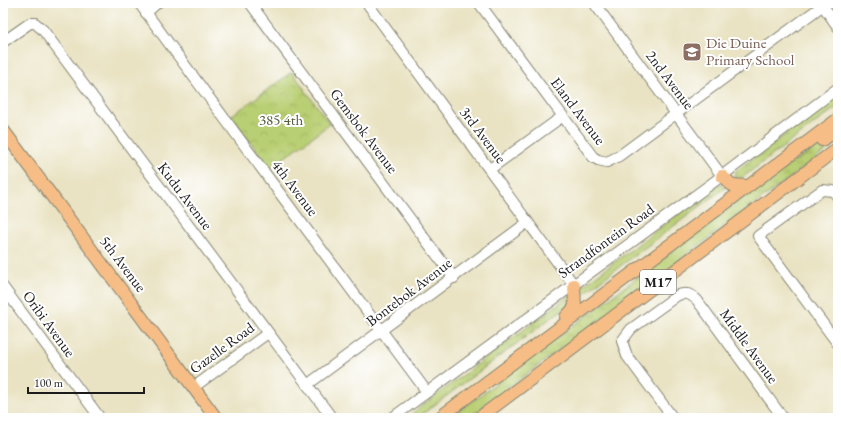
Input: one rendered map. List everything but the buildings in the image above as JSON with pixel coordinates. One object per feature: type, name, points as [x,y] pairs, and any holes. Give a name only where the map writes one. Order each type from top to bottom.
[{"type":"main road","name":"M17","points":[[439,418],[838,119]]},
{"type":"main road","name":"5th Avenue","points":[[3,130],[216,418]]},
{"type":"main road","points":[[760,178],[838,130]]},
{"type":"main road","name":"M17","points":[[479,418],[838,148]]},
{"type":"main road","points":[[722,176],[732,186],[748,186]]},
{"type":"main road","points":[[556,330],[575,307],[574,285]]},
{"type":"street","name":"4th Avenue","points":[[139,3],[427,392]]},
{"type":"street","points":[[146,13],[157,3]]},
{"type":"street","name":"Gemsbok Avenue","points":[[250,3],[454,278]]},
{"type":"street","name":"3rd Avenue","points":[[367,3],[574,285]]},
{"type":"street","name":"Eland Avenue","points":[[480,3],[593,157],[598,160],[607,162],[676,114]]},
{"type":"street","name":"2nd Avenue","points":[[594,3],[722,176]]},
{"type":"street","points":[[676,114],[823,4],[838,27]]},
{"type":"street","name":"Kudu Avenue","points":[[3,42],[30,23],[35,24],[43,30],[332,418]]},
{"type":"street","name":"Strandfontein Road","points":[[392,418],[722,176],[838,88]]},
{"type":"street","points":[[490,169],[563,116]]},
{"type":"street","points":[[838,197],[829,190],[822,190],[758,236],[838,344]]},
{"type":"street","name":"Bontebok Avenue","points":[[307,385],[528,222]]},
{"type":"street","name":"Oribi Avenue","points":[[3,287],[100,418]]},
{"type":"street","name":"Middle Avenue","points":[[673,418],[627,356],[622,341],[631,329],[672,299],[684,293],[688,293],[697,300],[783,418]]},
{"type":"street","name":"Gazelle Road","points":[[194,387],[268,333]]},
{"type":"green space","name":"385 4th","points":[[292,72],[330,124],[270,168],[231,116]]},
{"type":"green space","points":[[838,95],[838,106],[743,177],[738,180],[733,178],[736,171]]},
{"type":"green space","points":[[838,134],[838,142],[468,418],[450,418],[775,174]]},
{"type":"green space","points":[[719,184],[726,187],[417,418],[406,418]]},
{"type":"place","name":"Die Duine Primary School","points":[[692,52]]}]
